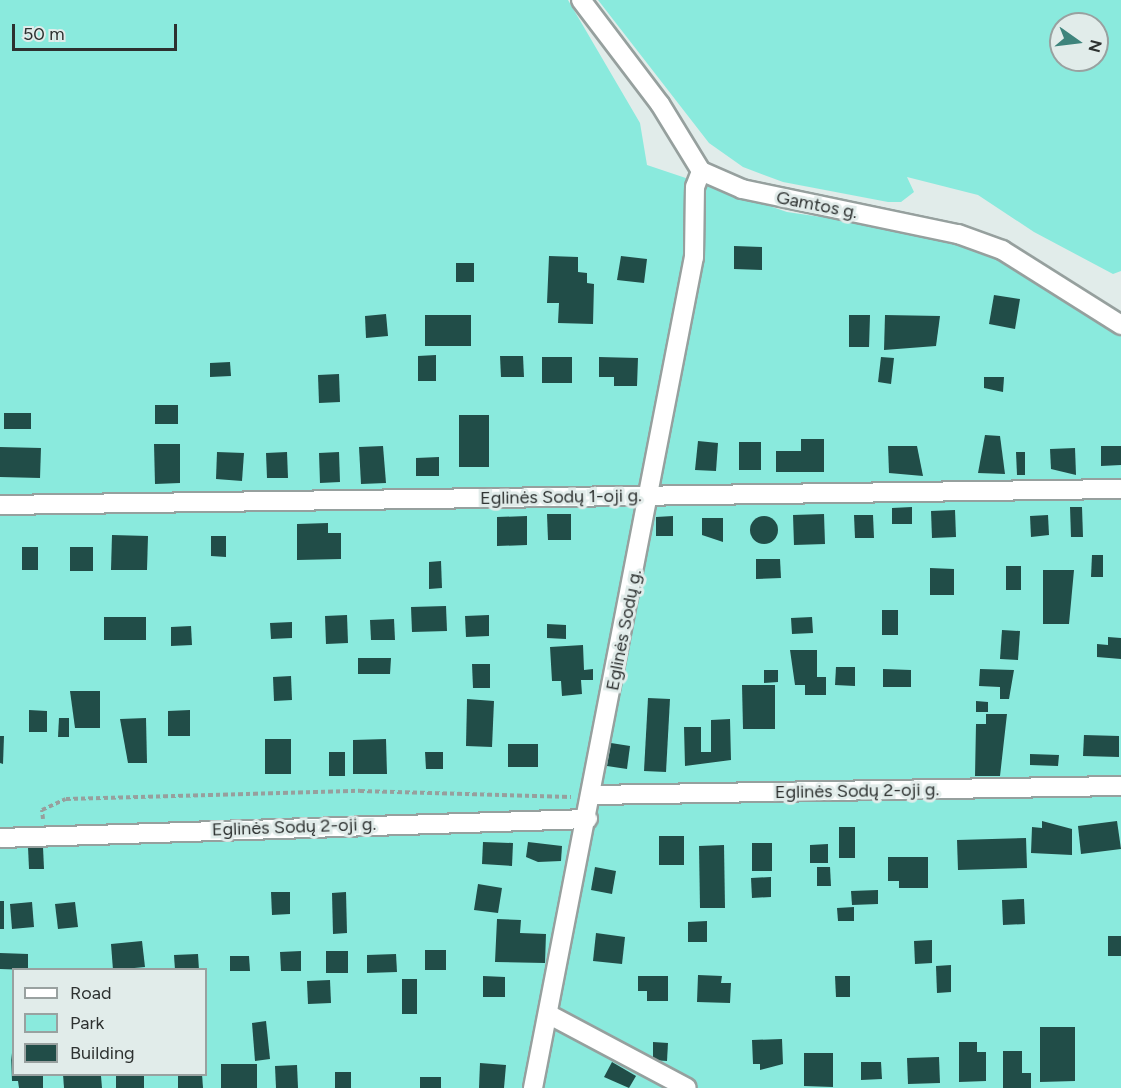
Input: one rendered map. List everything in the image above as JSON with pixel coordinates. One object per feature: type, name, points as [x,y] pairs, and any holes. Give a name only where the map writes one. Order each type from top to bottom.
[{"type":"street","points":[[581,0],[660,104],[700,171]]},
{"type":"street","name":"Gamtos g.","points":[[700,171],[762,194],[958,234],[1002,250],[1121,325]]},
{"type":"street","name":"Eglinės Sodų g.","points":[[533,1088],[593,795],[694,257],[695,186],[700,171]]},
{"type":"street","name":"Eglinės Sodų 1-oji g.","points":[[0,505],[1121,489]]},
{"type":"street","name":"Eglinės Sodų 2-oji g.","points":[[593,795],[1121,786]]},
{"type":"street","name":"Eglinės Sodų 2-oji g.","points":[[0,838],[588,819]]},
{"type":"street","points":[[548,1014],[687,1088]]},
{"type":"path","points":[[42,810],[66,800],[245,792],[593,795]]},
{"type":"green space","points":[[0,0],[568,0],[640,123],[647,165],[787,212],[938,234],[989,252],[1121,334],[1121,1088],[0,1088]]},
{"type":"green space","points":[[598,0],[1121,0],[1121,271],[1113,274],[1034,232],[978,195],[907,177],[914,192],[901,202],[888,202],[783,182],[743,167],[709,143]]},
{"type":"building","points":[[734,246],[762,247],[762,270],[734,269]]},
{"type":"building","points":[[549,256],[578,257],[578,272],[587,273],[587,283],[594,284],[593,324],[558,323],[559,303],[547,303]]},
{"type":"building","points":[[621,256],[647,259],[644,283],[617,280]]},
{"type":"building","points":[[456,263],[474,263],[474,282],[456,282]]},
{"type":"building","points":[[994,295],[1020,299],[1015,329],[989,324]]},
{"type":"building","points":[[386,314],[388,336],[366,338],[365,316]]},
{"type":"building","points":[[425,315],[471,315],[471,346],[425,346]]},
{"type":"building","points":[[849,315],[870,315],[869,347],[849,347]]},
{"type":"building","points":[[885,315],[940,316],[936,346],[884,350]]},
{"type":"building","points":[[436,355],[436,381],[418,381],[418,356]]},
{"type":"building","points":[[500,356],[523,356],[524,377],[501,377]]},
{"type":"building","points":[[542,357],[572,357],[572,383],[542,383]]},
{"type":"building","points":[[599,357],[638,358],[637,386],[614,386],[614,377],[599,377]]},
{"type":"building","points":[[881,357],[894,358],[891,384],[878,382]]},
{"type":"building","points":[[230,362],[231,376],[210,377],[210,363]]},
{"type":"building","points":[[339,374],[340,402],[319,403],[318,375]]},
{"type":"building","points":[[984,377],[1004,377],[1003,392],[984,388]]},
{"type":"building","points":[[155,405],[178,405],[178,424],[155,424]]},
{"type":"building","points":[[4,413],[31,413],[31,429],[4,429]]},
{"type":"building","points":[[459,415],[489,415],[489,467],[459,467]]},
{"type":"building","points":[[985,435],[1000,436],[1005,474],[978,473]]},
{"type":"building","points":[[801,439],[824,439],[824,472],[776,472],[776,451],[801,451]]},
{"type":"building","points":[[698,441],[718,443],[716,471],[695,470]]},
{"type":"building","points":[[739,442],[761,442],[761,470],[739,470]]},
{"type":"building","points":[[154,444],[180,444],[180,483],[155,484]]},
{"type":"building","points":[[383,446],[386,483],[361,484],[359,447]]},
{"type":"building","points":[[888,446],[917,446],[923,476],[889,473]]},
{"type":"building","points":[[1101,446],[1121,446],[1121,465],[1101,466]]},
{"type":"building","points":[[0,447],[41,448],[40,478],[0,477]]},
{"type":"building","points":[[1075,448],[1076,475],[1051,469],[1050,449]]},
{"type":"building","points":[[217,452],[244,453],[242,481],[216,479]]},
{"type":"building","points":[[287,452],[288,478],[267,478],[266,453]]},
{"type":"building","points":[[339,452],[340,482],[320,483],[319,453]]},
{"type":"building","points":[[1016,452],[1025,452],[1025,475],[1017,475]]},
{"type":"building","points":[[439,457],[439,476],[416,476],[416,458]]},
{"type":"building","points":[[912,507],[912,524],[892,524],[892,508]]},
{"type":"building","points":[[1070,507],[1082,507],[1083,537],[1071,537]]},
{"type":"building","points":[[955,510],[956,537],[932,538],[931,511]]},
{"type":"building","points":[[547,514],[571,514],[571,540],[548,540]]},
{"type":"building","points":[[824,514],[825,544],[794,545],[793,515]]},
{"type":"building","points":[[854,515],[873,515],[874,538],[855,538]]},
{"type":"building","points":[[1048,515],[1049,535],[1031,537],[1030,516]]},
{"type":"building","points":[[527,516],[527,545],[497,546],[497,517]]},
{"type":"building","points":[[673,516],[673,536],[656,536],[656,517]]},
{"type":"building","points":[[764,516],[774,520],[778,530],[774,540],[764,544],[754,540],[750,530],[754,520]]},
{"type":"building","points":[[702,518],[723,518],[723,542],[702,535]]},
{"type":"building","points":[[328,523],[328,533],[341,533],[341,559],[297,560],[297,524]]},
{"type":"building","points":[[112,535],[148,536],[147,570],[111,570]]},
{"type":"building","points":[[211,536],[226,536],[226,557],[211,556]]},
{"type":"building","points":[[22,547],[38,547],[38,570],[22,570]]},
{"type":"building","points":[[70,547],[93,547],[93,571],[70,571]]},
{"type":"building","points":[[1092,555],[1103,555],[1103,577],[1091,577]]},
{"type":"building","points":[[756,559],[780,559],[781,578],[756,579]]},
{"type":"building","points":[[441,561],[442,588],[429,589],[429,562]]},
{"type":"building","points":[[1006,566],[1021,566],[1021,590],[1006,590]]},
{"type":"building","points":[[930,568],[954,569],[954,595],[930,595]]},
{"type":"building","points":[[1043,570],[1074,570],[1069,624],[1043,624]]},
{"type":"building","points":[[446,606],[447,631],[412,632],[411,607]]},
{"type":"building","points":[[882,610],[898,610],[898,635],[882,635]]},
{"type":"building","points":[[347,615],[348,643],[326,644],[325,616]]},
{"type":"building","points":[[489,615],[489,636],[466,637],[465,616]]},
{"type":"building","points":[[104,617],[146,617],[146,640],[104,640]]},
{"type":"building","points":[[812,617],[813,633],[792,634],[791,618]]},
{"type":"building","points":[[394,619],[395,640],[371,640],[370,620]]},
{"type":"building","points":[[292,622],[292,638],[271,639],[270,623]]},
{"type":"building","points":[[547,624],[566,625],[566,639],[547,638]]},
{"type":"building","points":[[191,626],[192,645],[171,646],[171,627]]},
{"type":"building","points":[[1002,630],[1020,631],[1018,660],[1000,659]]},
{"type":"building","points":[[1108,637],[1121,638],[1121,659],[1097,657],[1097,644],[1108,645]]},
{"type":"building","points":[[583,645],[584,670],[593,669],[593,680],[581,680],[582,694],[562,696],[561,681],[552,681],[550,647]]},
{"type":"building","points":[[790,650],[817,650],[817,677],[826,677],[826,695],[805,695],[805,685],[795,685]]},
{"type":"building","points":[[358,658],[391,658],[390,674],[358,674]]},
{"type":"building","points":[[472,664],[490,664],[490,688],[473,688]]},
{"type":"building","points":[[836,667],[855,667],[855,686],[835,685]]},
{"type":"building","points":[[883,669],[911,670],[911,687],[883,687]]},
{"type":"building","points":[[980,669],[1014,670],[1009,699],[1000,699],[1000,687],[979,686]]},
{"type":"building","points":[[764,670],[778,670],[778,682],[764,683]]},
{"type":"building","points":[[291,676],[292,700],[274,701],[273,677]]},
{"type":"building","points":[[742,685],[775,685],[775,729],[743,729]]},
{"type":"building","points":[[70,691],[100,691],[100,728],[75,728]]},
{"type":"building","points":[[648,698],[670,699],[666,772],[644,771]]},
{"type":"building","points":[[467,699],[494,701],[492,747],[466,746]]},
{"type":"building","points":[[976,701],[988,702],[988,712],[976,712]]},
{"type":"building","points":[[29,710],[47,711],[47,732],[29,732]]},
{"type":"building","points":[[190,710],[190,736],[168,736],[168,711]]},
{"type":"building","points":[[986,714],[1007,714],[1000,776],[975,776],[976,724],[986,724]]},
{"type":"building","points":[[59,718],[69,718],[69,737],[58,737]]},
{"type":"building","points":[[146,718],[147,763],[128,763],[120,719]]},
{"type":"building","points":[[730,719],[731,760],[685,766],[684,727],[701,727],[701,752],[711,752],[711,720]]},
{"type":"building","points":[[1084,735],[1119,736],[1119,757],[1083,756]]},
{"type":"building","points":[[0,736],[4,736],[3,764],[0,763]]},
{"type":"building","points":[[265,739],[291,739],[291,774],[265,774]]},
{"type":"building","points":[[386,739],[387,774],[353,774],[353,740]]},
{"type":"building","points":[[611,743],[630,746],[627,769],[607,766]]},
{"type":"building","points":[[508,744],[538,744],[538,767],[508,767]]},
{"type":"building","points":[[329,752],[345,752],[345,776],[329,776]]},
{"type":"building","points":[[425,752],[443,752],[443,769],[426,769]]},
{"type":"building","points":[[1030,754],[1059,755],[1058,766],[1030,765]]},
{"type":"building","points":[[1042,821],[1072,829],[1072,855],[1031,853],[1032,827],[1042,828]]},
{"type":"building","points":[[1117,821],[1121,849],[1081,854],[1078,826]]},
{"type":"building","points":[[839,827],[855,827],[855,858],[839,858]]},
{"type":"building","points":[[659,836],[684,836],[684,865],[659,865]]},
{"type":"building","points":[[1026,838],[1027,868],[958,870],[957,840]]},
{"type":"building","points":[[483,842],[513,843],[512,866],[482,864]]},
{"type":"building","points":[[528,842],[562,846],[561,861],[538,862],[526,857]]},
{"type":"building","points":[[752,843],[772,843],[772,871],[752,871]]},
{"type":"building","points":[[828,844],[828,863],[810,863],[810,845]]},
{"type":"building","points":[[724,845],[725,908],[700,908],[699,846]]},
{"type":"building","points":[[28,847],[43,847],[44,869],[29,869]]},
{"type":"building","points":[[888,857],[928,857],[928,888],[899,888],[899,881],[888,881]]},
{"type":"building","points":[[595,867],[616,871],[612,894],[591,890]]},
{"type":"building","points":[[817,867],[830,867],[831,886],[817,886]]},
{"type":"building","points":[[771,877],[771,897],[752,898],[751,878]]},
{"type":"building","points":[[478,884],[502,888],[498,913],[474,910]]},
{"type":"building","points":[[878,890],[878,904],[852,905],[851,891]]},
{"type":"building","points":[[271,892],[290,892],[290,914],[272,915]]},
{"type":"building","points":[[346,892],[347,933],[333,934],[332,893]]},
{"type":"building","points":[[1024,899],[1025,924],[1003,925],[1002,900]]},
{"type":"building","points":[[0,901],[4,901],[4,929],[0,929]]},
{"type":"building","points":[[32,902],[34,927],[12,929],[10,904]]},
{"type":"building","points":[[75,902],[78,927],[58,929],[55,904]]},
{"type":"building","points":[[854,907],[854,921],[838,921],[837,908]]},
{"type":"building","points":[[497,919],[521,920],[520,933],[546,934],[545,963],[495,962]]},
{"type":"building","points":[[707,921],[707,942],[688,942],[688,922]]},
{"type":"building","points":[[596,933],[625,937],[622,964],[593,961]]},
{"type":"building","points":[[1108,936],[1121,936],[1121,956],[1108,956]]},
{"type":"building","points":[[932,940],[932,963],[915,964],[914,941]]},
{"type":"building","points":[[142,941],[145,967],[113,968],[111,944]]},
{"type":"building","points":[[425,950],[446,950],[446,970],[425,970]]},
{"type":"building","points":[[301,951],[301,971],[281,971],[280,952]]},
{"type":"building","points":[[326,951],[348,951],[348,973],[326,973]]},
{"type":"building","points":[[0,953],[28,954],[28,968],[0,969]]},
{"type":"building","points":[[198,954],[199,968],[175,968],[174,955]]},
{"type":"building","points":[[396,954],[397,972],[367,973],[367,955]]},
{"type":"building","points":[[230,956],[249,956],[250,971],[230,971]]},
{"type":"building","points":[[951,965],[951,992],[937,993],[936,966]]},
{"type":"building","points":[[698,975],[722,976],[721,983],[731,983],[730,1003],[697,1002]]},
{"type":"building","points":[[483,976],[505,977],[505,997],[483,997]]},
{"type":"building","points":[[638,976],[668,976],[668,1001],[647,1001],[647,991],[638,991]]},
{"type":"building","points":[[835,976],[850,976],[850,997],[836,997]]},
{"type":"building","points":[[402,979],[417,979],[417,1014],[402,1014]]},
{"type":"building","points":[[330,980],[331,1003],[308,1004],[307,981]]},
{"type":"building","points":[[266,1021],[270,1059],[255,1061],[252,1023]]},
{"type":"building","points":[[1040,1027],[1075,1027],[1075,1081],[1040,1082]]},
{"type":"building","points":[[782,1039],[783,1064],[760,1070],[760,1064],[753,1064],[752,1040]]},
{"type":"building","points":[[653,1042],[668,1043],[667,1061],[653,1060]]},
{"type":"building","points":[[959,1042],[977,1042],[977,1052],[986,1052],[986,1081],[959,1082]]},
{"type":"building","points":[[1003,1051],[1022,1051],[1022,1073],[1031,1073],[1031,1088],[1003,1088]]},
{"type":"building","points":[[11,1053],[12,1076],[43,1076],[43,1088],[19,1088],[18,1081],[12,1081]]},
{"type":"building","points":[[804,1053],[833,1053],[833,1087],[804,1086]]},
{"type":"building","points":[[939,1057],[940,1083],[908,1084],[907,1058]]},
{"type":"building","points":[[612,1062],[636,1076],[629,1088],[604,1077]]},
{"type":"building","points":[[861,1062],[881,1062],[882,1079],[861,1080]]},
{"type":"building","points":[[480,1063],[506,1065],[504,1088],[479,1088]]},
{"type":"building","points":[[221,1064],[257,1064],[257,1088],[221,1088]]},
{"type":"building","points":[[297,1065],[298,1088],[276,1088],[275,1066]]},
{"type":"building","points":[[335,1072],[351,1072],[351,1088],[335,1088]]},
{"type":"building","points":[[63,1076],[101,1076],[102,1088],[64,1088]]},
{"type":"building","points":[[116,1076],[144,1076],[144,1088],[116,1088]]},
{"type":"building","points":[[178,1076],[202,1076],[203,1088],[178,1088]]},
{"type":"building","points":[[420,1077],[441,1077],[441,1088],[420,1088]]}]
